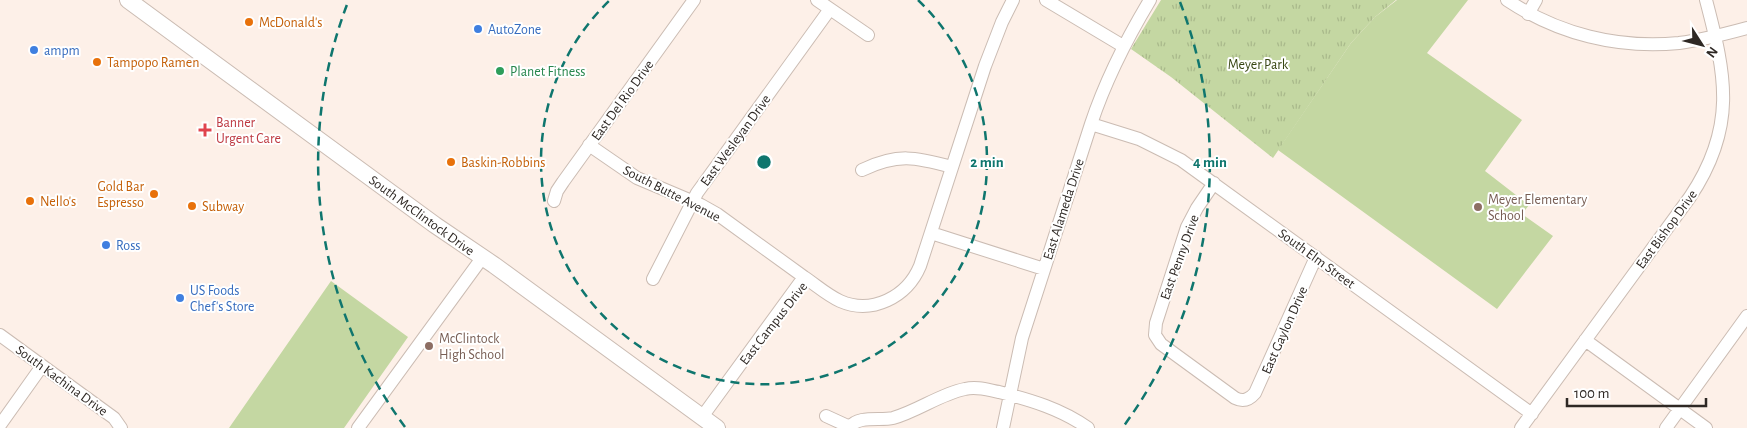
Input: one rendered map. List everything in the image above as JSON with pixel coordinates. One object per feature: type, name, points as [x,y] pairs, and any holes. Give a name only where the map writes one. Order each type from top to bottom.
[{"type":"main road","name":"South McClintock Drive","points":[[128,0],[428,220],[718,428]]},
{"type":"street","name":"East Del Rio Drive","points":[[554,201],[560,186],[694,0]]},
{"type":"street","points":[[817,0],[868,35]]},
{"type":"street","name":"East Campus Drive","points":[[702,417],[804,277],[832,297],[848,304],[867,306],[886,301],[901,292],[912,281],[920,266],[990,52],[1013,0]]},
{"type":"street","points":[[1046,0],[1123,46]]},
{"type":"street","name":"East Alameda Drive","points":[[1003,428],[1022,338],[1100,96],[1123,46],[1150,0]]},
{"type":"street","points":[[1528,14],[1536,0]]},
{"type":"street","name":"East Bishop Drive","points":[[1521,428],[1694,190],[1713,156],[1721,128],[1724,101],[1722,69],[1716,36],[1706,0]]},
{"type":"street","points":[[1512,1],[1528,14],[1550,25],[1580,35],[1626,43],[1673,43],[1716,36],[1747,28]]},
{"type":"street","name":"East Wesleyan Drive","points":[[653,279],[692,201],[830,9]]},
{"type":"street","name":"South Elm Street","points":[[1091,124],[1139,139],[1181,160],[1532,414]]},
{"type":"street","name":"South Butte Avenue","points":[[589,145],[637,178],[692,201],[717,214],[804,277]]},
{"type":"street","points":[[862,170],[886,160],[906,158],[926,159],[952,167]]},
{"type":"street","name":"East Penny Drive","points":[[1214,183],[1191,217],[1183,237],[1156,323],[1155,335],[1161,344],[1234,398],[1243,401],[1248,400]]},
{"type":"street","points":[[931,233],[1044,269]]},
{"type":"street","name":"East Gaylon Drive","points":[[1248,400],[1257,389],[1316,257]]},
{"type":"street","points":[[358,428],[482,258]]},
{"type":"street","points":[[1666,428],[1747,316]]},
{"type":"street","name":"South Kachina Drive","points":[[0,335],[114,418],[121,428]]},
{"type":"street","points":[[1585,340],[1706,428]]},
{"type":"street","points":[[0,425],[42,366]]},
{"type":"street","points":[[826,416],[850,428],[852,424],[859,421],[886,419],[902,415],[963,389],[978,388],[1052,407],[1088,428]]},
{"type":"street","points":[[892,428],[902,415]]},
{"type":"green space","name":"Meyer Park","points":[[1161,0],[1396,0],[1375,17],[1351,43],[1273,158],[1171,77],[1131,49]]},
{"type":"green space","points":[[1397,0],[1468,0],[1427,53],[1522,120],[1485,171],[1529,205],[1522,214],[1553,236],[1497,309],[1278,150],[1351,43],[1375,17]]},
{"type":"green space","points":[[331,281],[408,337],[344,428],[229,428]]},
{"type":"place","name":"McDonald's","points":[[249,22]]},
{"type":"place","name":"AutoZone","points":[[478,29]]},
{"type":"place","name":"ampm","points":[[34,50]]},
{"type":"place","name":"Tampopo Ramen","points":[[97,62]]},
{"type":"place","name":"Planet Fitness","points":[[500,71]]},
{"type":"place","name":"Banner Urgent Care","points":[[205,130]]},
{"type":"place","name":"Baskin-Robbins","points":[[451,162]]},
{"type":"place","name":"Gold Bar Espresso","points":[[154,194]]},
{"type":"place","name":"Nello's","points":[[30,201]]},
{"type":"place","name":"Subway","points":[[192,206]]},
{"type":"place","name":"Meyer Elementary School","points":[[1478,207]]},
{"type":"place","name":"Ross","points":[[106,245]]},
{"type":"place","name":"US Foods Chef's Store","points":[[180,298]]},
{"type":"place","name":"McClintock High School","points":[[429,346]]}]
